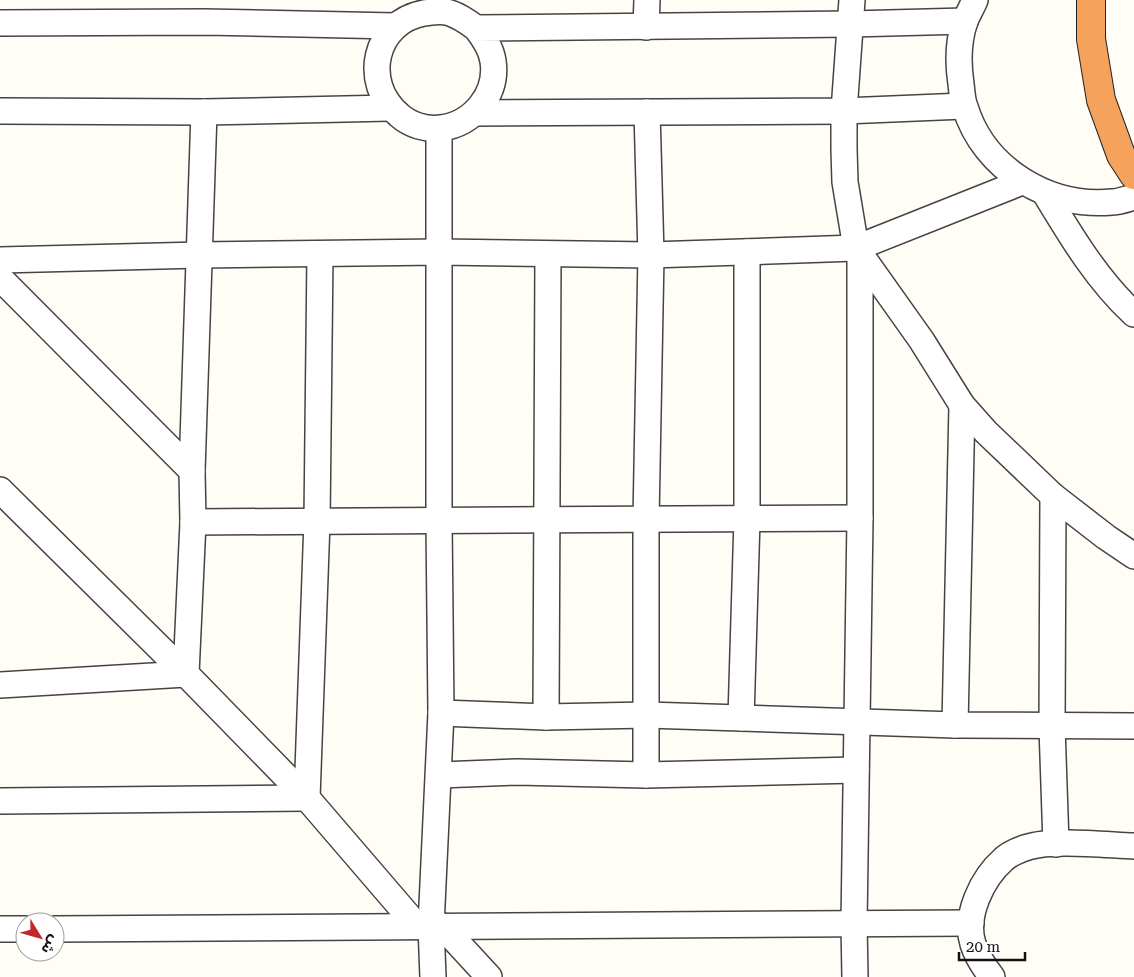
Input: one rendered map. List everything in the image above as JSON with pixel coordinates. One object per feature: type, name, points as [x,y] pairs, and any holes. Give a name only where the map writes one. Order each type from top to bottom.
[{"type":"highway","points":[[1091,0],[1091,39],[1101,100],[1121,155],[1134,175]]},
{"type":"street","points":[[646,27],[647,0]]},
{"type":"street","points":[[852,0],[844,111],[845,182],[858,252],[860,518],[854,924],[856,977]]},
{"type":"street","points":[[435,6],[464,18],[476,28],[488,43],[493,61],[493,80],[487,98],[475,113],[464,121],[439,129],[421,127],[404,120],[390,108],[379,88],[376,66],[382,44],[396,26],[414,15],[435,6]]},
{"type":"street","points":[[0,23],[204,11],[396,26]]},
{"type":"street","points":[[476,28],[851,24],[970,11],[958,64],[964,106],[978,136],[997,161],[1022,182],[1045,193],[1078,202],[1113,202],[1134,197]]},
{"type":"street","points":[[475,113],[844,111],[964,106]]},
{"type":"street","points":[[0,110],[204,112],[390,108]]},
{"type":"street","points":[[186,674],[193,522],[192,471],[204,112]]},
{"type":"street","points":[[646,775],[646,520],[651,255],[647,112]]},
{"type":"street","points":[[434,977],[430,926],[440,775],[441,713],[439,129]]},
{"type":"street","points":[[0,260],[440,252],[651,255],[747,252],[858,252],[1022,182]]},
{"type":"street","points":[[1045,193],[1078,248],[1106,284],[1134,314]]},
{"type":"street","points":[[741,718],[747,519],[747,252]]},
{"type":"street","points":[[858,252],[922,341],[962,405],[986,432],[1053,496],[1134,556]]},
{"type":"street","points":[[307,798],[317,521],[320,254]]},
{"type":"street","points":[[546,717],[548,254]]},
{"type":"street","points":[[0,278],[192,471]]},
{"type":"street","points":[[955,725],[962,405]]},
{"type":"street","points":[[0,490],[186,674],[430,926],[489,977]]},
{"type":"street","points":[[1053,496],[1052,727],[1056,844]]},
{"type":"street","points":[[193,522],[860,518]]},
{"type":"street","points":[[1,684],[186,674]]},
{"type":"street","points":[[441,713],[546,717],[647,715],[1052,727],[1134,726]]},
{"type":"street","points":[[440,775],[517,772],[646,775],[856,770]]},
{"type":"street","points":[[0,801],[307,798]]},
{"type":"street","points":[[992,977],[982,963],[972,943],[971,923],[973,904],[984,884],[1004,858],[1028,847],[1056,844],[1134,846]]},
{"type":"street","points":[[65,928],[971,923]]},
{"type":"street","points":[[0,929],[15,929]]}]
